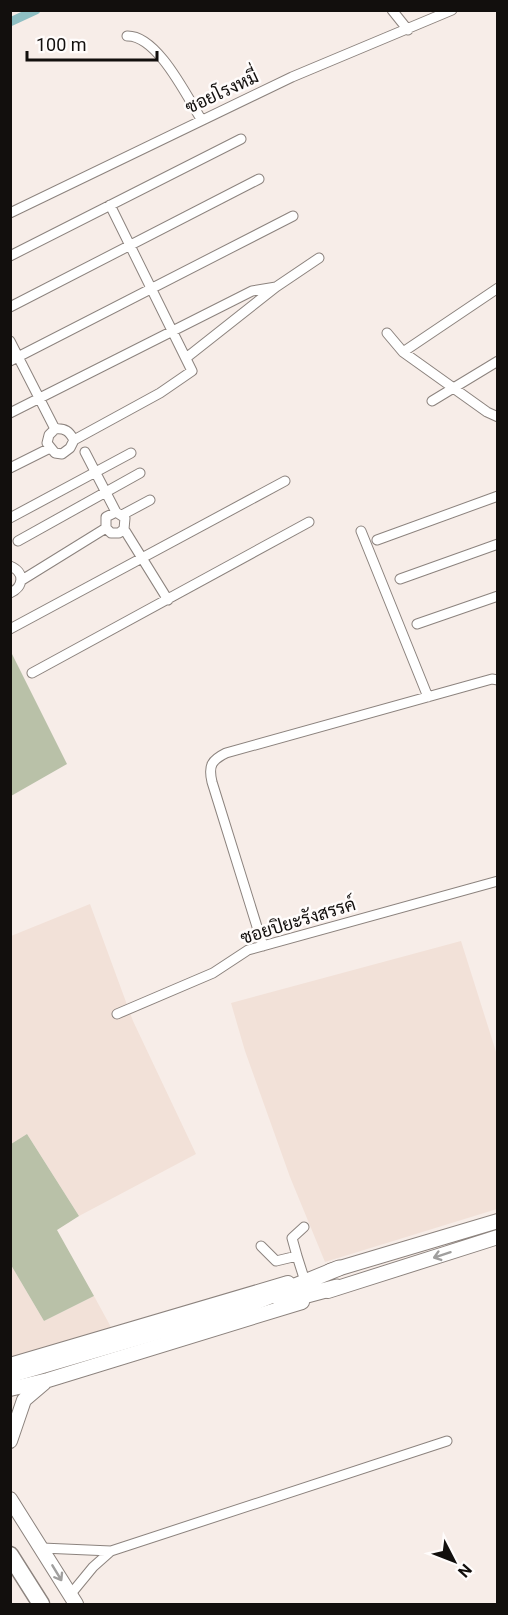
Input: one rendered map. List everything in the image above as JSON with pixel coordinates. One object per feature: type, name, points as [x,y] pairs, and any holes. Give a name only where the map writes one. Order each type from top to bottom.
[{"type":"highway","points":[[10,1555],[41,1605]]},
{"type":"main road","points":[[10,1365],[498,1221]]},
{"type":"main road","points":[[10,1375],[337,1287],[498,1238]]},
{"type":"main road","points":[[10,1381],[268,1298],[339,1268]]},
{"type":"main road","points":[[10,1389],[48,1380],[283,1310],[337,1287]]},
{"type":"main road","points":[[10,1441],[24,1400],[48,1380]]},
{"type":"main road","points":[[10,1488],[13,1503],[73,1600]]},
{"type":"street","points":[[392,10],[408,30]]},
{"type":"street","name":"ซอยโรงหมี่","points":[[10,213],[292,76],[452,10]]},
{"type":"street","points":[[127,36],[136,35],[146,40],[159,54],[201,119]]},
{"type":"street","points":[[10,256],[241,139]]},
{"type":"street","points":[[10,307],[259,179]]},
{"type":"street","points":[[55,429],[49,435],[47,443],[50,448],[62,454],[70,448],[74,440],[160,393],[192,371],[110,205]]},
{"type":"street","points":[[15,359],[293,216]]},
{"type":"street","points":[[186,358],[276,287],[320,258]]},
{"type":"street","points":[[10,413],[172,329],[252,291],[276,287]]},
{"type":"street","points":[[403,352],[498,288]]},
{"type":"street","points":[[387,333],[403,352],[492,416],[498,417]]},
{"type":"street","points":[[10,341],[15,359],[55,429]]},
{"type":"street","points":[[432,401],[498,361]]},
{"type":"street","points":[[55,429],[70,432],[74,440]]},
{"type":"street","points":[[10,468],[50,448]]},
{"type":"street","points":[[85,452],[105,492],[126,521],[124,529],[168,600]]},
{"type":"street","points":[[10,518],[131,453]]},
{"type":"street","points":[[18,541],[140,473]]},
{"type":"street","points":[[10,629],[143,560],[285,481]]},
{"type":"street","points":[[377,540],[498,496]]},
{"type":"street","points":[[106,528],[106,517],[119,514],[150,500]]},
{"type":"street","points":[[32,673],[309,522]]},
{"type":"street","points":[[106,528],[115,534],[124,529]]},
{"type":"street","points":[[22,580],[106,528]]},
{"type":"street","points":[[361,531],[428,697]]},
{"type":"street","points":[[400,579],[498,544]]},
{"type":"street","points":[[10,566],[19,571],[22,580],[19,589],[10,593]]},
{"type":"street","points":[[417,624],[498,596]]},
{"type":"street","points":[[263,946],[212,782],[211,764],[226,753],[492,679],[498,680]]},
{"type":"street","name":"ซอยปิยะรังสรรค์","points":[[117,1014],[213,973],[248,950],[498,881]]},
{"type":"street","points":[[303,1227],[292,1238],[304,1278]]},
{"type":"street","points":[[261,1246],[276,1261],[297,1256]]},
{"type":"street","points":[[42,1548],[111,1551],[447,1442]]},
{"type":"street","points":[[73,1600],[93,1567],[111,1551]]},
{"type":"shaded area","points":[[90,904],[133,1021],[196,1154],[79,1216],[27,1134],[11,1144],[11,936]]},
{"type":"shaded area","points":[[461,941],[497,1055],[497,1209],[325,1262],[290,1177],[245,1051],[231,1003]]},
{"type":"shaded area","points":[[11,1265],[44,1321],[94,1296],[112,1329],[11,1361]]},
{"type":"green space","points":[[11,652],[67,764],[10,796]]},
{"type":"green space","points":[[27,1134],[79,1216],[57,1230],[94,1296],[44,1321],[11,1265],[11,1144]]},
{"type":"waterway","points":[[10,22],[36,10]]}]
